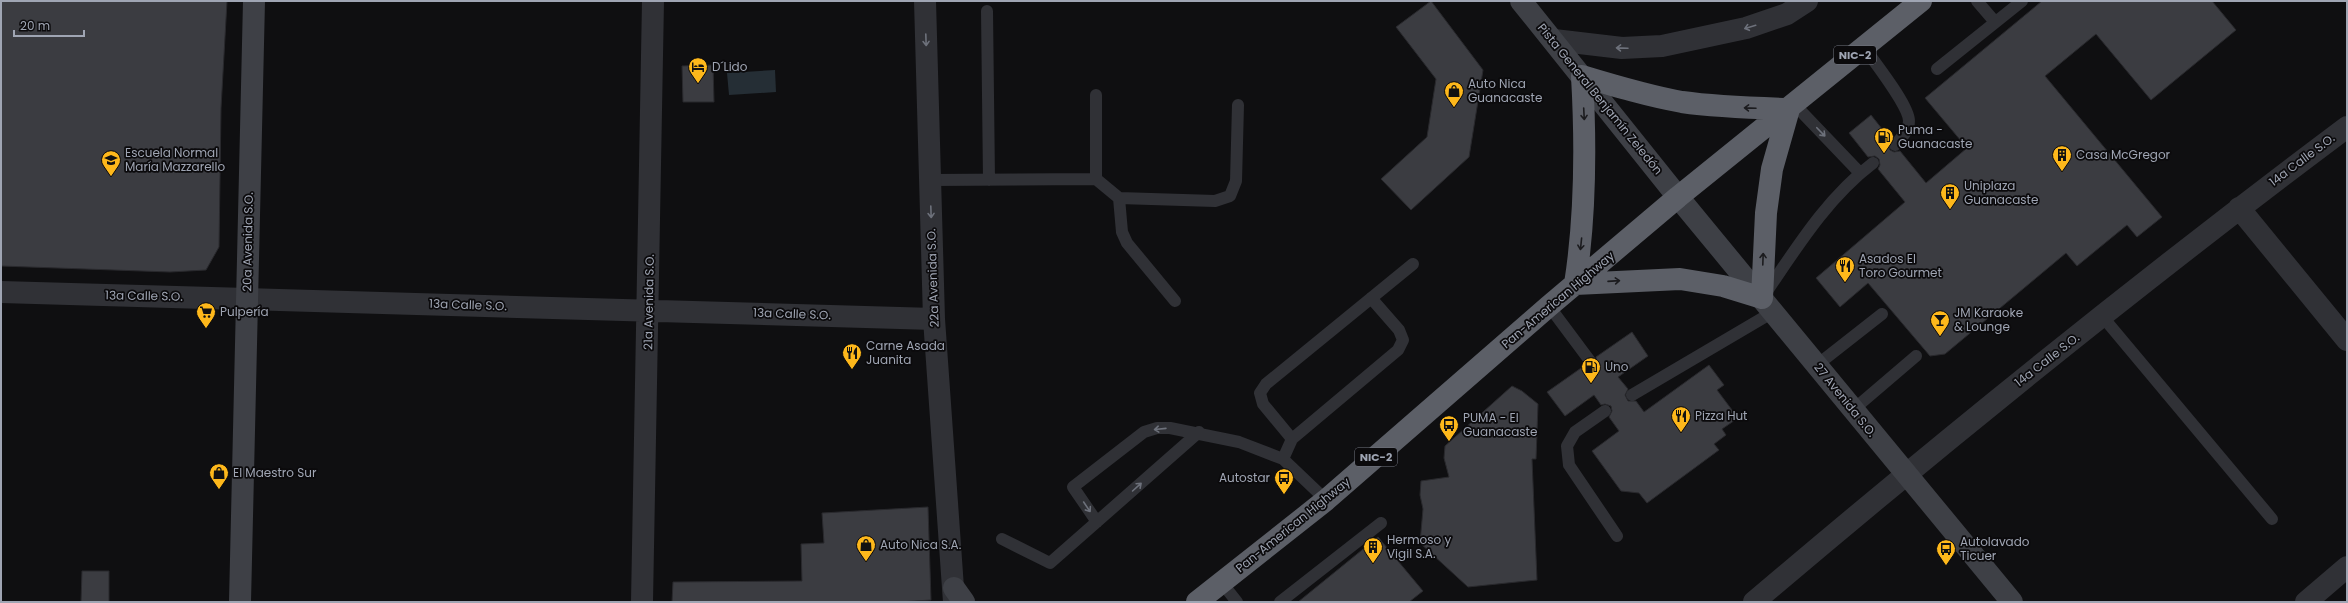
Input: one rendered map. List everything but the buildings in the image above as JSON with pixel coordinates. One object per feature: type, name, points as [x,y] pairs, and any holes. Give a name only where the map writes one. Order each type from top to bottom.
[{"type":"highway","name":"Pan-American Highway","points":[[1197,602],[1326,500],[1549,306],[1678,197],[1921,1]]},
{"type":"highway","points":[[1582,76],[1622,88],[1681,102],[1712,106],[1791,107],[1772,169],[1766,213],[1768,305],[1723,286],[1680,279],[1575,284],[1582,228],[1586,165],[1582,76]]},
{"type":"main road","name":"20a Avenida S.O.","points":[[240,602],[254,1]]},
{"type":"main road","name":"Pista General Benjamín Zeledón","points":[[1521,1],[1554,40],[1678,197]]},
{"type":"main road","name":"27 Avenida S.O.","points":[[1678,197],[2012,602]]},
{"type":"street","name":"21a Avenida S.O.","points":[[642,602],[649,310],[653,1]]},
{"type":"street","name":"22a Avenida S.O.","points":[[925,1],[934,319],[956,599]]},
{"type":"street","points":[[1554,40],[1622,48],[1662,46],[1746,28],[1787,14],[1807,1]]},
{"type":"street","name":"14a Calle S.O.","points":[[1754,602],[1905,473],[2239,208],[2347,127]]},
{"type":"street","points":[[2239,208],[2346,336]]},
{"type":"street","name":"13a Calle S.O.","points":[[1,292],[934,319]]},
{"type":"street","points":[[2306,602],[2347,567]]},
{"type":"lane","points":[[1977,1],[1995,22]]},
{"type":"lane","points":[[1937,69],[2022,1]]},
{"type":"lane","points":[[987,12],[989,180]]},
{"type":"lane","points":[[1864,47],[1906,109],[1909,122],[1905,133],[1895,144]]},
{"type":"lane","points":[[1096,95],[1096,179]]},
{"type":"lane","points":[[930,180],[1096,179],[1119,198],[1215,201],[1230,196],[1236,181],[1238,105]]},
{"type":"lane","points":[[1791,107],[1860,173]]},
{"type":"lane","points":[[1632,395],[1768,305],[1822,212],[1860,173],[1873,163]]},
{"type":"lane","points":[[1119,198],[1122,232],[1127,243],[1175,301]]},
{"type":"lane","points":[[1292,439],[1263,404],[1260,393],[1266,384],[1413,264]]},
{"type":"lane","points":[[1282,459],[1292,439],[1398,350],[1403,340],[1399,330],[1371,298]]},
{"type":"lane","points":[[1549,306],[1590,361]]},
{"type":"lane","points":[[1817,365],[1882,314]]},
{"type":"lane","points":[[2102,316],[2272,519]]},
{"type":"lane","points":[[1854,410],[1916,356]]},
{"type":"lane","points":[[1605,412],[1575,432],[1567,446],[1569,465],[1617,536]]},
{"type":"lane","points":[[1097,522],[1073,487],[1144,432],[1157,428],[1170,428],[1199,432],[1239,442],[1282,459],[1326,500]]},
{"type":"lane","points":[[1002,539],[1050,563],[1199,432]]},
{"type":"lane","points":[[1280,602],[1381,523]]},
{"type":"lane","points":[[1222,583],[1237,602]]},
{"type":"shaded area","points":[[775,70],[776,92],[729,95],[727,73]]},
{"type":"place","name":"D´Lido","points":[[698,84]]},
{"type":"place","name":"Auto Nica Guanacaste","points":[[1454,108]]},
{"type":"place","name":"Puma - Guanacaste","points":[[1884,154]]},
{"type":"place","name":"Casa McGregor","points":[[2062,172]]},
{"type":"place","name":"Escuela Normal María Mazzarello","points":[[111,177]]},
{"type":"place","name":"Uniplaza Guanacaste","points":[[1950,210]]},
{"type":"place","name":"Asados El Toro Gourmet","points":[[1845,283]]},
{"type":"place","name":"Pulpería","points":[[206,329]]},
{"type":"place","name":"JM Karaoke & Lounge","points":[[1940,337]]},
{"type":"place","name":"Carne Asada Juanita","points":[[852,370]]},
{"type":"place","name":"Uno","points":[[1591,384]]},
{"type":"place","name":"Pizza Hut","points":[[1681,433]]},
{"type":"place","name":"PUMA - El Guanacaste","points":[[1449,442]]},
{"type":"place","name":"El Maestro Sur","points":[[219,490]]},
{"type":"place","name":"Autostar","points":[[1284,495]]},
{"type":"place","name":"Auto Nica S.A.","points":[[866,562]]},
{"type":"place","name":"Hermoso y Vigil S.A.","points":[[1373,564]]},
{"type":"place","name":"Autolavado Ticuer","points":[[1946,566]]}]
